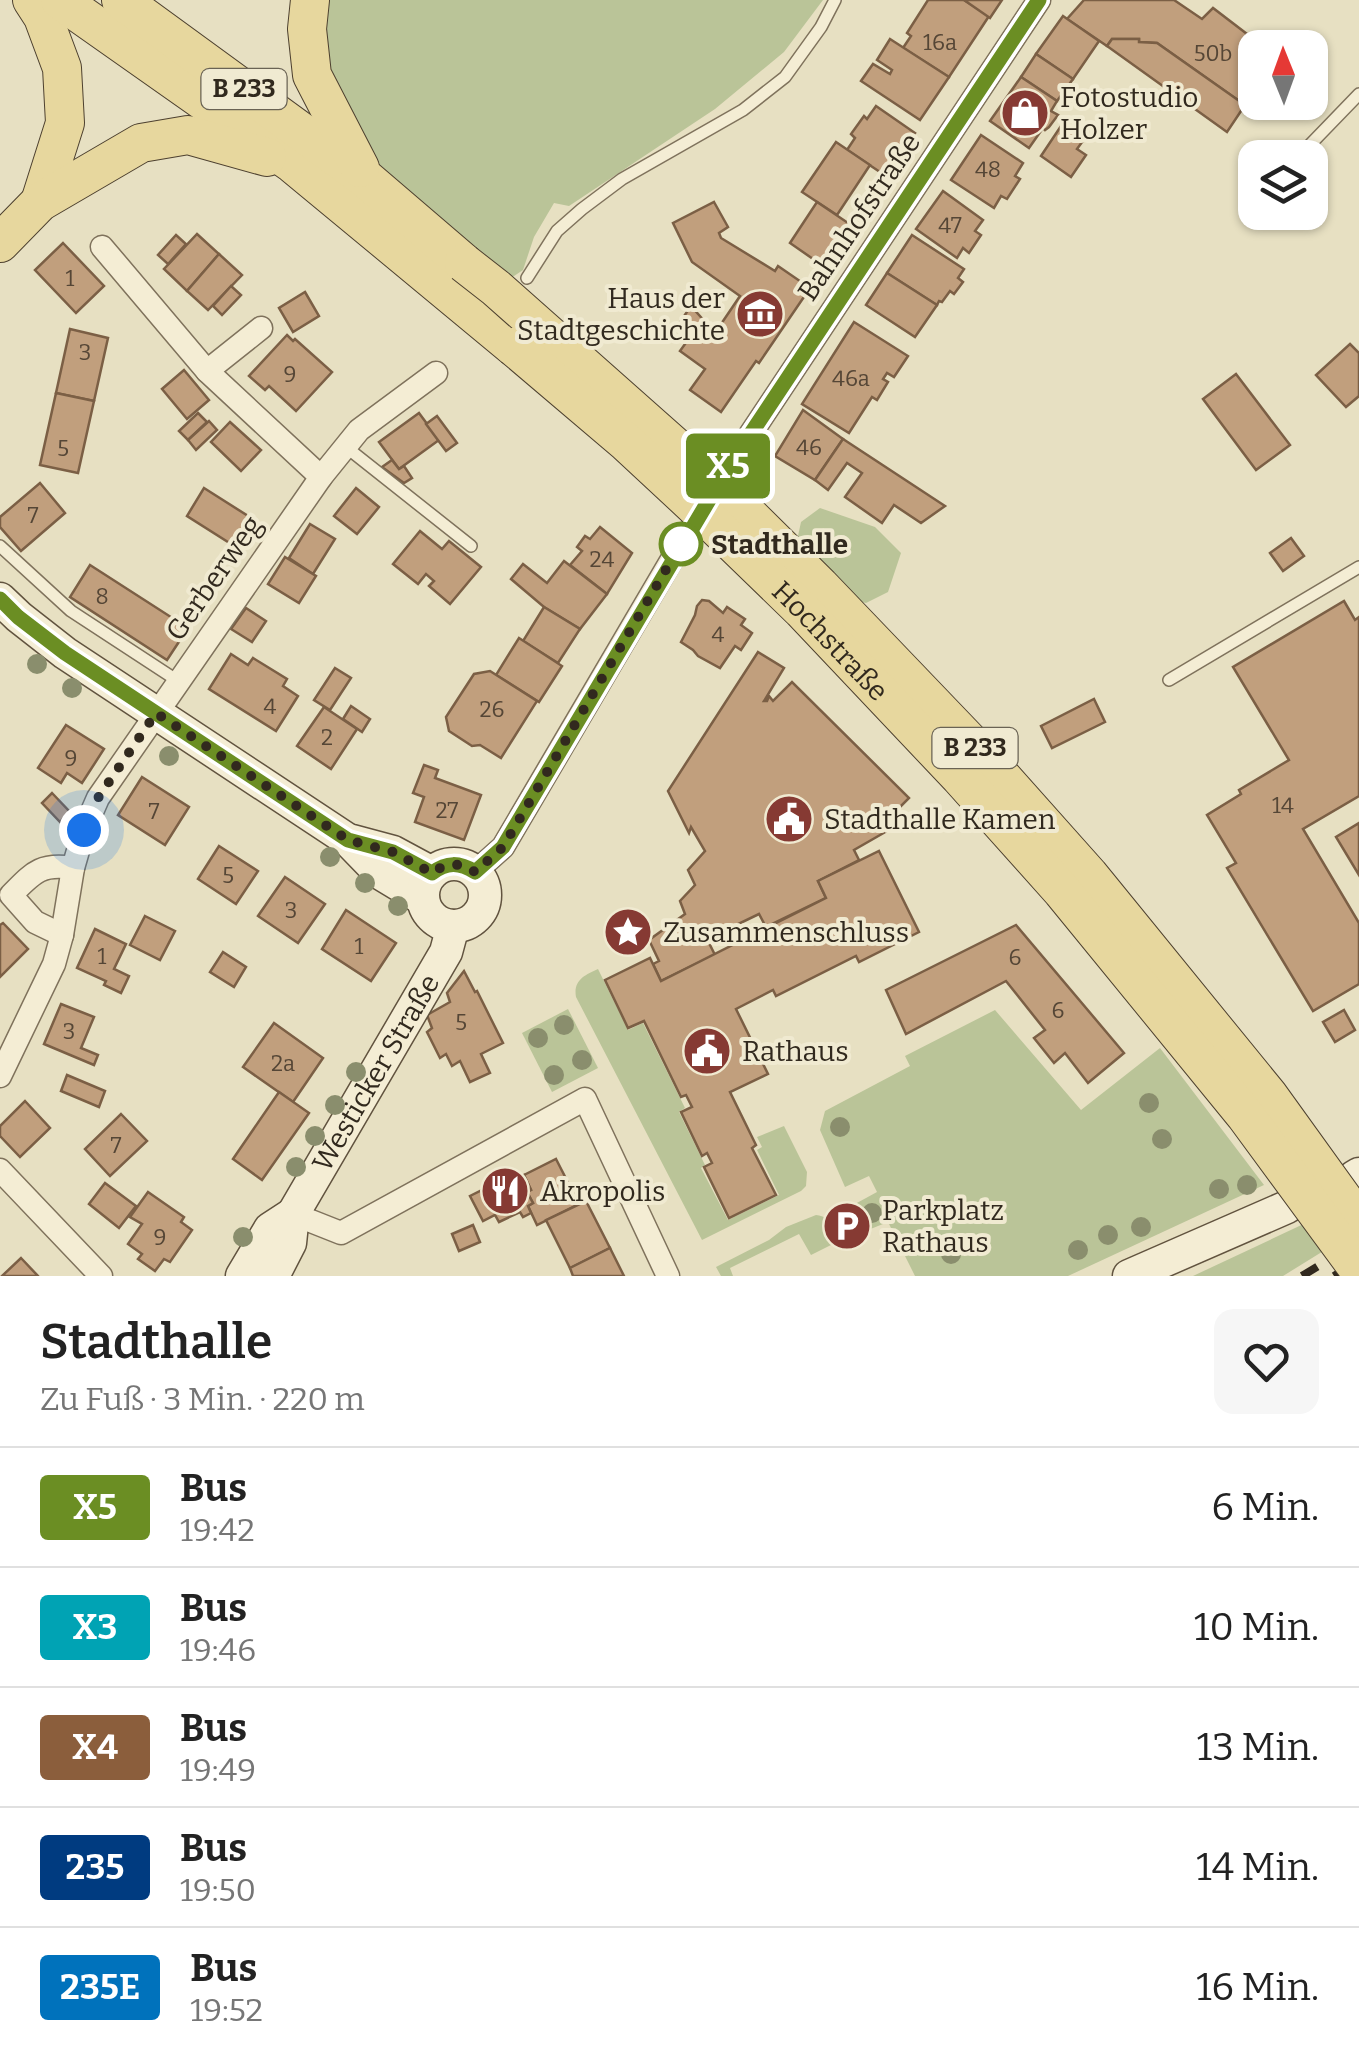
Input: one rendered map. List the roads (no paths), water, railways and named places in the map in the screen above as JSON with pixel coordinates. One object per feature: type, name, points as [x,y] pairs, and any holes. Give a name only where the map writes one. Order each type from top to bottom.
[{"type":"main road","points":[[32,0],[62,68],[66,123],[40,202]]},
{"type":"main road","name":"Hochstraße","points":[[60,0],[453,276],[496,288],[717,484],[982,755],[1090,875],[1269,1096],[1359,1221]]},
{"type":"main road","name":"Hochstraße","points":[[121,0],[366,178],[453,276],[802,610],[1062,891],[1245,1115],[1359,1270]]},
{"type":"main road","points":[[310,0],[307,29],[312,75],[366,178]]},
{"type":"main road","points":[[0,243],[40,202],[141,143],[188,135],[293,164]]},
{"type":"street","name":"Bahnhofstraße","points":[[728,468],[1040,0]]},
{"type":"street","points":[[102,246],[207,371],[322,477]]},
{"type":"street","points":[[207,371],[261,328]]},
{"type":"street","name":"Gerberweg","points":[[0,1076],[54,964],[73,868],[98,798],[359,430],[436,373]]},
{"type":"street","points":[[475,872],[503,847],[688,532]]},
{"type":"street","points":[[0,599],[65,653],[348,840],[380,873],[428,886]]},
{"type":"street","points":[[458,864],[475,872],[485,889],[482,908],[468,923],[453,926],[436,921],[425,908],[428,886],[440,867],[458,864]]},
{"type":"street","points":[[62,935],[36,922],[5,889],[34,872],[55,866],[73,868]]},
{"type":"street","name":"Westicker Straße","points":[[273,1276],[290,1243],[293,1214],[446,952],[453,926]]},
{"type":"street","points":[[293,1214],[340,1233],[585,1099],[668,1276]]},
{"type":"street","points":[[0,1170],[101,1276]]},
{"type":"street","points":[[1129,1276],[1287,1208]]},
{"type":"street","name":"Westicker Straße","points":[[242,1276],[270,1229],[293,1214]]},
{"type":"lane","points":[[527,278],[557,231],[582,209],[622,179],[742,110],[785,77],[836,0]]},
{"type":"lane","points":[[1315,140],[1359,94]]},
{"type":"lane","points":[[346,447],[471,546]]},
{"type":"lane","points":[[0,546],[72,611],[178,682]]},
{"type":"lane","points":[[1169,680],[1359,568]]},
{"type":"railway","points":[[1302,1276],[1359,1241]]},
{"type":"railway","points":[[1334,1276],[1359,1260]]},
{"type":"place","name":"Fotostudio Holzer","points":[[1025,113]]},
{"type":"place","name":"Haus der Stadtgeschichte","points":[[760,314]]},
{"type":"place","name":"Stadthalle","points":[[681,544]]},
{"type":"place","name":"Stadthalle Kamen","points":[[789,819]]},
{"type":"place","name":"Zusammenschluss","points":[[628,932]]},
{"type":"place","name":"Rathaus","points":[[707,1051]]},
{"type":"place","name":"Akropolis","points":[[505,1191]]},
{"type":"place","name":"Parkplatz Rathaus","points":[[847,1226]]}]
